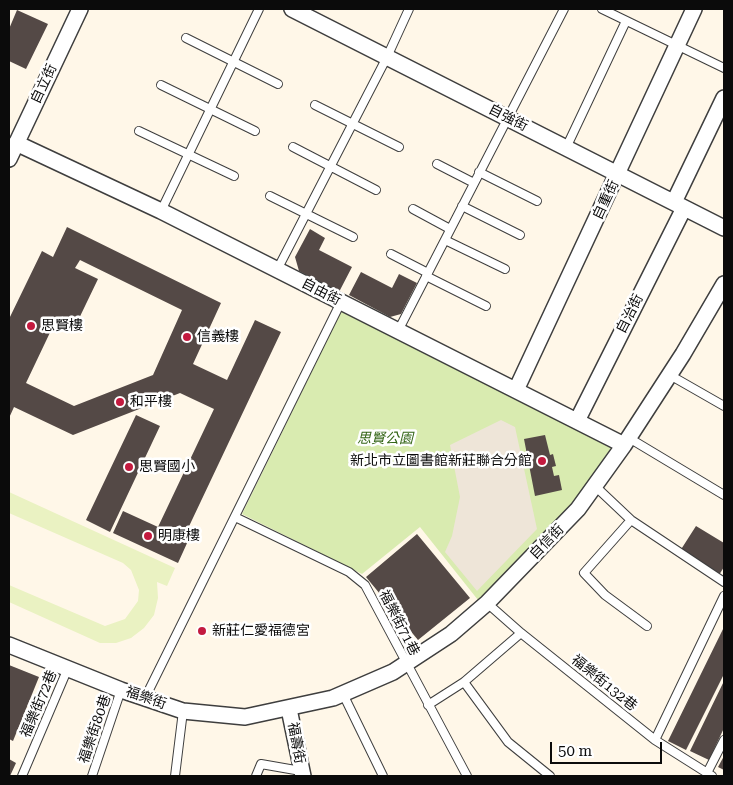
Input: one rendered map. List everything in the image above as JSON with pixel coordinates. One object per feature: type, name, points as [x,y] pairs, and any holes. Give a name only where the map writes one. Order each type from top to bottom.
[{"type":"street","name":"自立街","points":[[9,159],[12,142],[80,9]]},
{"type":"street","name":"自強街","points":[[292,9],[315,17],[387,57],[724,228]]},
{"type":"street","name":"自重街","points":[[516,390],[619,174],[694,9]]},
{"type":"street","name":"自治街","points":[[577,421],[679,205],[724,98]]},
{"type":"street","name":"自由街","points":[[12,142],[161,211],[577,421],[626,442]]},
{"type":"street","name":"自信街","points":[[290,709],[343,694],[393,672],[451,634],[487,602],[578,509],[626,442],[668,374],[683,354],[724,284]]},
{"type":"street","name":"福樂街","points":[[9,645],[122,690],[183,711],[245,717],[290,709]]},
{"type":"street","name":"福壽街","points":[[290,709],[302,774]]},
{"type":"lane","points":[[161,211],[259,9]]},
{"type":"lane","points":[[278,270],[387,57],[409,9]]},
{"type":"lane","points":[[398,330],[564,9]]},
{"type":"lane","points":[[602,9],[724,68]]},
{"type":"lane","points":[[566,148],[626,21]]},
{"type":"lane","points":[[186,38],[278,84]]},
{"type":"lane","points":[[161,85],[255,131]]},
{"type":"lane","points":[[315,105],[399,147]]},
{"type":"lane","points":[[139,131],[234,176]]},
{"type":"lane","points":[[293,147],[376,190]]},
{"type":"lane","points":[[437,164],[474,183]]},
{"type":"lane","points":[[480,172],[537,201]]},
{"type":"lane","points":[[270,196],[353,237]]},
{"type":"lane","points":[[462,206],[520,234]]},
{"type":"lane","points":[[413,209],[450,229]]},
{"type":"lane","points":[[445,240],[505,269]]},
{"type":"lane","points":[[391,254],[486,306]]},
{"type":"lane","points":[[145,698],[341,302]]},
{"type":"lane","points":[[668,374],[724,406]]},
{"type":"lane","points":[[626,442],[724,495]]},
{"type":"lane","points":[[595,486],[631,520],[724,582]]},
{"type":"lane","name":"福樂街71巷","points":[[235,516],[349,572],[366,585],[405,663],[467,776]]},
{"type":"lane","points":[[631,520],[584,573],[605,596],[647,626]]},
{"type":"lane","points":[[655,740],[724,596]]},
{"type":"lane","name":"福樂街132巷","points":[[487,602],[521,633],[655,740],[709,774]]},
{"type":"lane","points":[[428,705],[464,682],[521,633]]},
{"type":"lane","name":"福樂街72巷","points":[[22,776],[68,668]]},
{"type":"lane","points":[[464,682],[508,742],[550,776]]},
{"type":"lane","name":"福樂街80巷","points":[[92,776],[122,690]]},
{"type":"lane","points":[[343,694],[384,776]]},
{"type":"lane","points":[[175,776],[183,711]]},
{"type":"lane","points":[[709,774],[724,740]]},
{"type":"lane","points":[[256,776],[261,764],[302,774]]},
{"type":"green space","name":"思賢公園","points":[[342,310],[612,447],[571,505],[478,600],[420,527],[362,574],[242,514]]},
{"type":"green space","points":[[9,492],[175,568],[167,586],[157,582],[158,598],[154,615],[144,628],[131,638],[116,643],[100,643],[9,602],[9,585],[105,626],[125,619],[138,601],[139,590],[131,570],[123,563],[9,513]]},
{"type":"shaded area","points":[[501,420],[515,427],[537,529],[477,591],[445,552],[452,536],[460,497],[450,445]]},
{"type":"building","points":[[17,10],[48,24],[26,69],[9,61],[9,29]]},
{"type":"building","points":[[67,227],[221,303],[193,364],[227,380],[255,320],[281,332],[183,539],[188,541],[178,563],[113,533],[123,511],[158,527],[214,409],[180,393],[73,435],[14,407],[9,418],[9,319],[42,251],[53,257]],"holes":[[[80,260],[182,310],[153,375],[74,406],[26,383],[55,322],[73,331],[98,279],[75,268]]]},
{"type":"building","points":[[310,229],[325,238],[319,250],[352,267],[339,292],[299,271],[295,257]]},
{"type":"building","points":[[361,272],[392,288],[399,274],[417,283],[401,314],[390,317],[349,295]]},
{"type":"building","points":[[136,415],[160,426],[110,532],[86,520]]},
{"type":"building","name":"新北市立圖書館新莊聯合分館","points":[[545,435],[550,455],[553,454],[556,466],[552,467],[554,476],[559,475],[562,490],[535,496],[524,439]]},
{"type":"building","points":[[696,526],[724,543],[724,567],[719,575],[680,551]]},
{"type":"building","points":[[417,534],[470,598],[418,640],[366,577]]},
{"type":"building","points":[[724,627],[724,674],[686,750],[668,741]]},
{"type":"building","points":[[9,665],[39,677],[13,741],[9,739]]},
{"type":"building","points":[[724,681],[724,728],[709,760],[690,751]]},
{"type":"building","points":[[724,756],[724,770],[718,767]]},
{"type":"building","points":[[9,759],[16,763],[10,776],[9,776]]},
{"type":"place","name":"思賢樓","points":[[31,326]]},
{"type":"place","name":"信義樓","points":[[187,337]]},
{"type":"place","name":"和平樓","points":[[120,402]]},
{"type":"place","name":"新北市立圖書館新莊聯合分館","points":[[542,461]]},
{"type":"place","name":"思賢國小","points":[[129,467]]},
{"type":"place","name":"明康樓","points":[[148,536]]},
{"type":"place","name":"新莊仁愛福德宮","points":[[202,631]]}]
